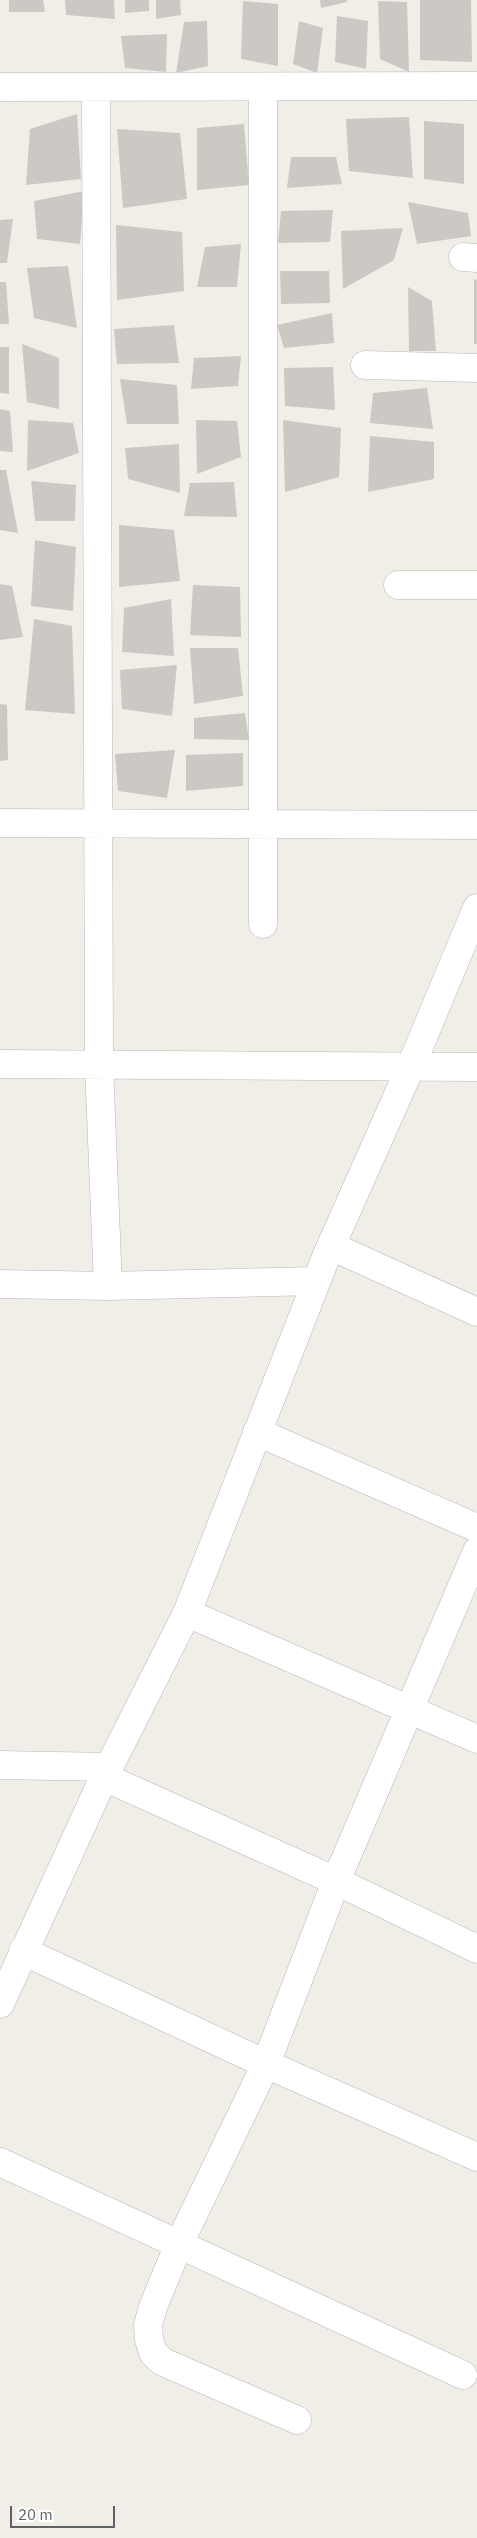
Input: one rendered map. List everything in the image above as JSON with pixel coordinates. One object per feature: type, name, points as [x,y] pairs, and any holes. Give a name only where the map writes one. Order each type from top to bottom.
[{"type":"street","points":[[0,87],[477,86]]},
{"type":"street","points":[[96,87],[98,1065],[108,1286]]},
{"type":"street","points":[[263,87],[263,924]]},
{"type":"street","points":[[365,365],[477,368]]},
{"type":"street","points":[[398,585],[477,585]]},
{"type":"street","points":[[0,823],[477,824]]},
{"type":"street","points":[[1,2000],[106,1772],[187,1614],[316,1282],[411,1066],[477,908]]},
{"type":"street","points":[[0,1064],[477,1067]]},
{"type":"street","points":[[331,1246],[477,1312]]},
{"type":"street","points":[[0,1284],[108,1286],[316,1282]]},
{"type":"street","points":[[258,1432],[477,1528]]},
{"type":"street","points":[[297,2420],[163,2362],[153,2353],[148,2325],[153,2307],[179,2244],[266,2064],[336,1882],[477,1551]]},
{"type":"street","points":[[187,1614],[477,1739]]},
{"type":"street","points":[[0,1765],[106,1772],[477,1949]]},
{"type":"street","points":[[23,1952],[266,2064],[477,2157]]},
{"type":"street","points":[[0,2162],[462,2375]]},
{"type":"building","points":[[9,0],[43,0],[45,12],[9,12]]},
{"type":"building","points":[[65,0],[114,0],[115,19],[66,15]]},
{"type":"building","points":[[125,0],[149,0],[149,11],[125,13]]},
{"type":"building","points":[[156,0],[180,0],[181,15],[156,19]]},
{"type":"building","points":[[320,0],[347,0],[347,2],[321,8]]},
{"type":"building","points":[[420,0],[471,0],[472,62],[420,60]]},
{"type":"building","points":[[243,1],[278,4],[278,66],[241,59]]},
{"type":"building","points":[[378,1],[407,2],[409,72],[380,59]]},
{"type":"building","points":[[337,16],[368,21],[366,69],[335,62]]},
{"type":"building","points":[[207,21],[208,66],[176,73],[184,22]]},
{"type":"building","points":[[299,21],[323,28],[317,73],[293,64]]},
{"type":"building","points":[[167,34],[166,72],[125,68],[121,36]]},
{"type":"building","points":[[77,114],[81,179],[26,185],[30,129]]},
{"type":"building","points":[[409,117],[413,178],[349,171],[346,119]]},
{"type":"building","points":[[424,121],[464,124],[464,184],[424,179]]},
{"type":"building","points":[[244,124],[249,185],[197,190],[197,128]]},
{"type":"building","points":[[117,129],[180,133],[187,199],[123,208]]},
{"type":"building","points":[[291,157],[336,157],[342,184],[287,188]]},
{"type":"building","points":[[84,191],[80,244],[37,239],[34,201]]},
{"type":"building","points":[[408,202],[468,213],[471,236],[417,244]]},
{"type":"building","points":[[333,210],[330,242],[278,243],[281,211]]},
{"type":"building","points":[[13,219],[7,263],[0,263],[0,220]]},
{"type":"building","points":[[116,225],[182,232],[184,291],[117,300]]},
{"type":"building","points":[[403,228],[394,260],[343,289],[341,231]]},
{"type":"building","points":[[241,244],[237,287],[197,287],[205,247]]},
{"type":"building","points":[[68,266],[77,328],[34,318],[27,268]]},
{"type":"building","points":[[280,271],[329,271],[330,303],[281,304]]},
{"type":"building","points":[[474,279],[477,280],[477,344],[474,344]]},
{"type":"building","points":[[0,282],[6,282],[9,324],[0,324]]},
{"type":"building","points":[[408,287],[432,301],[436,351],[409,351]]},
{"type":"building","points":[[332,313],[334,343],[284,348],[277,325]]},
{"type":"building","points":[[174,325],[179,363],[117,364],[114,329]]},
{"type":"building","points":[[22,344],[59,358],[59,409],[27,402]]},
{"type":"building","points":[[0,347],[9,347],[9,394],[0,393]]},
{"type":"building","points":[[241,356],[238,386],[191,389],[194,358]]},
{"type":"building","points":[[333,367],[335,410],[285,406],[284,368]]},
{"type":"building","points":[[120,379],[177,385],[179,424],[127,424]]},
{"type":"building","points":[[427,388],[433,429],[370,423],[373,393]]},
{"type":"building","points":[[0,409],[10,411],[13,452],[0,451]]},
{"type":"building","points":[[28,420],[73,423],[79,453],[27,471]]},
{"type":"building","points":[[196,420],[237,421],[241,457],[197,474]]},
{"type":"building","points":[[283,420],[341,428],[339,477],[285,492]]},
{"type":"building","points":[[370,436],[434,442],[434,479],[368,492]]},
{"type":"building","points":[[179,444],[180,493],[128,479],[125,448]]},
{"type":"building","points":[[0,470],[6,470],[18,533],[0,530]]},
{"type":"building","points":[[31,481],[76,485],[75,521],[35,521]]},
{"type":"building","points":[[234,482],[237,517],[184,516],[190,483]]},
{"type":"building","points":[[119,525],[174,530],[180,581],[119,587]]},
{"type":"building","points":[[35,540],[76,547],[73,611],[31,606]]},
{"type":"building","points":[[0,584],[12,586],[23,637],[0,640]]},
{"type":"building","points":[[193,585],[240,587],[241,637],[190,635]]},
{"type":"building","points":[[171,599],[174,656],[122,652],[124,608]]},
{"type":"building","points":[[34,619],[72,626],[75,714],[25,710]]},
{"type":"building","points":[[190,648],[238,648],[243,696],[194,704]]},
{"type":"building","points":[[177,665],[172,716],[122,709],[120,670]]},
{"type":"building","points":[[0,704],[7,705],[8,760],[0,761]]},
{"type":"building","points":[[245,713],[249,740],[194,739],[194,718]]},
{"type":"building","points":[[175,750],[167,798],[118,791],[115,754]]},
{"type":"building","points":[[243,753],[243,786],[186,791],[186,755]]}]
